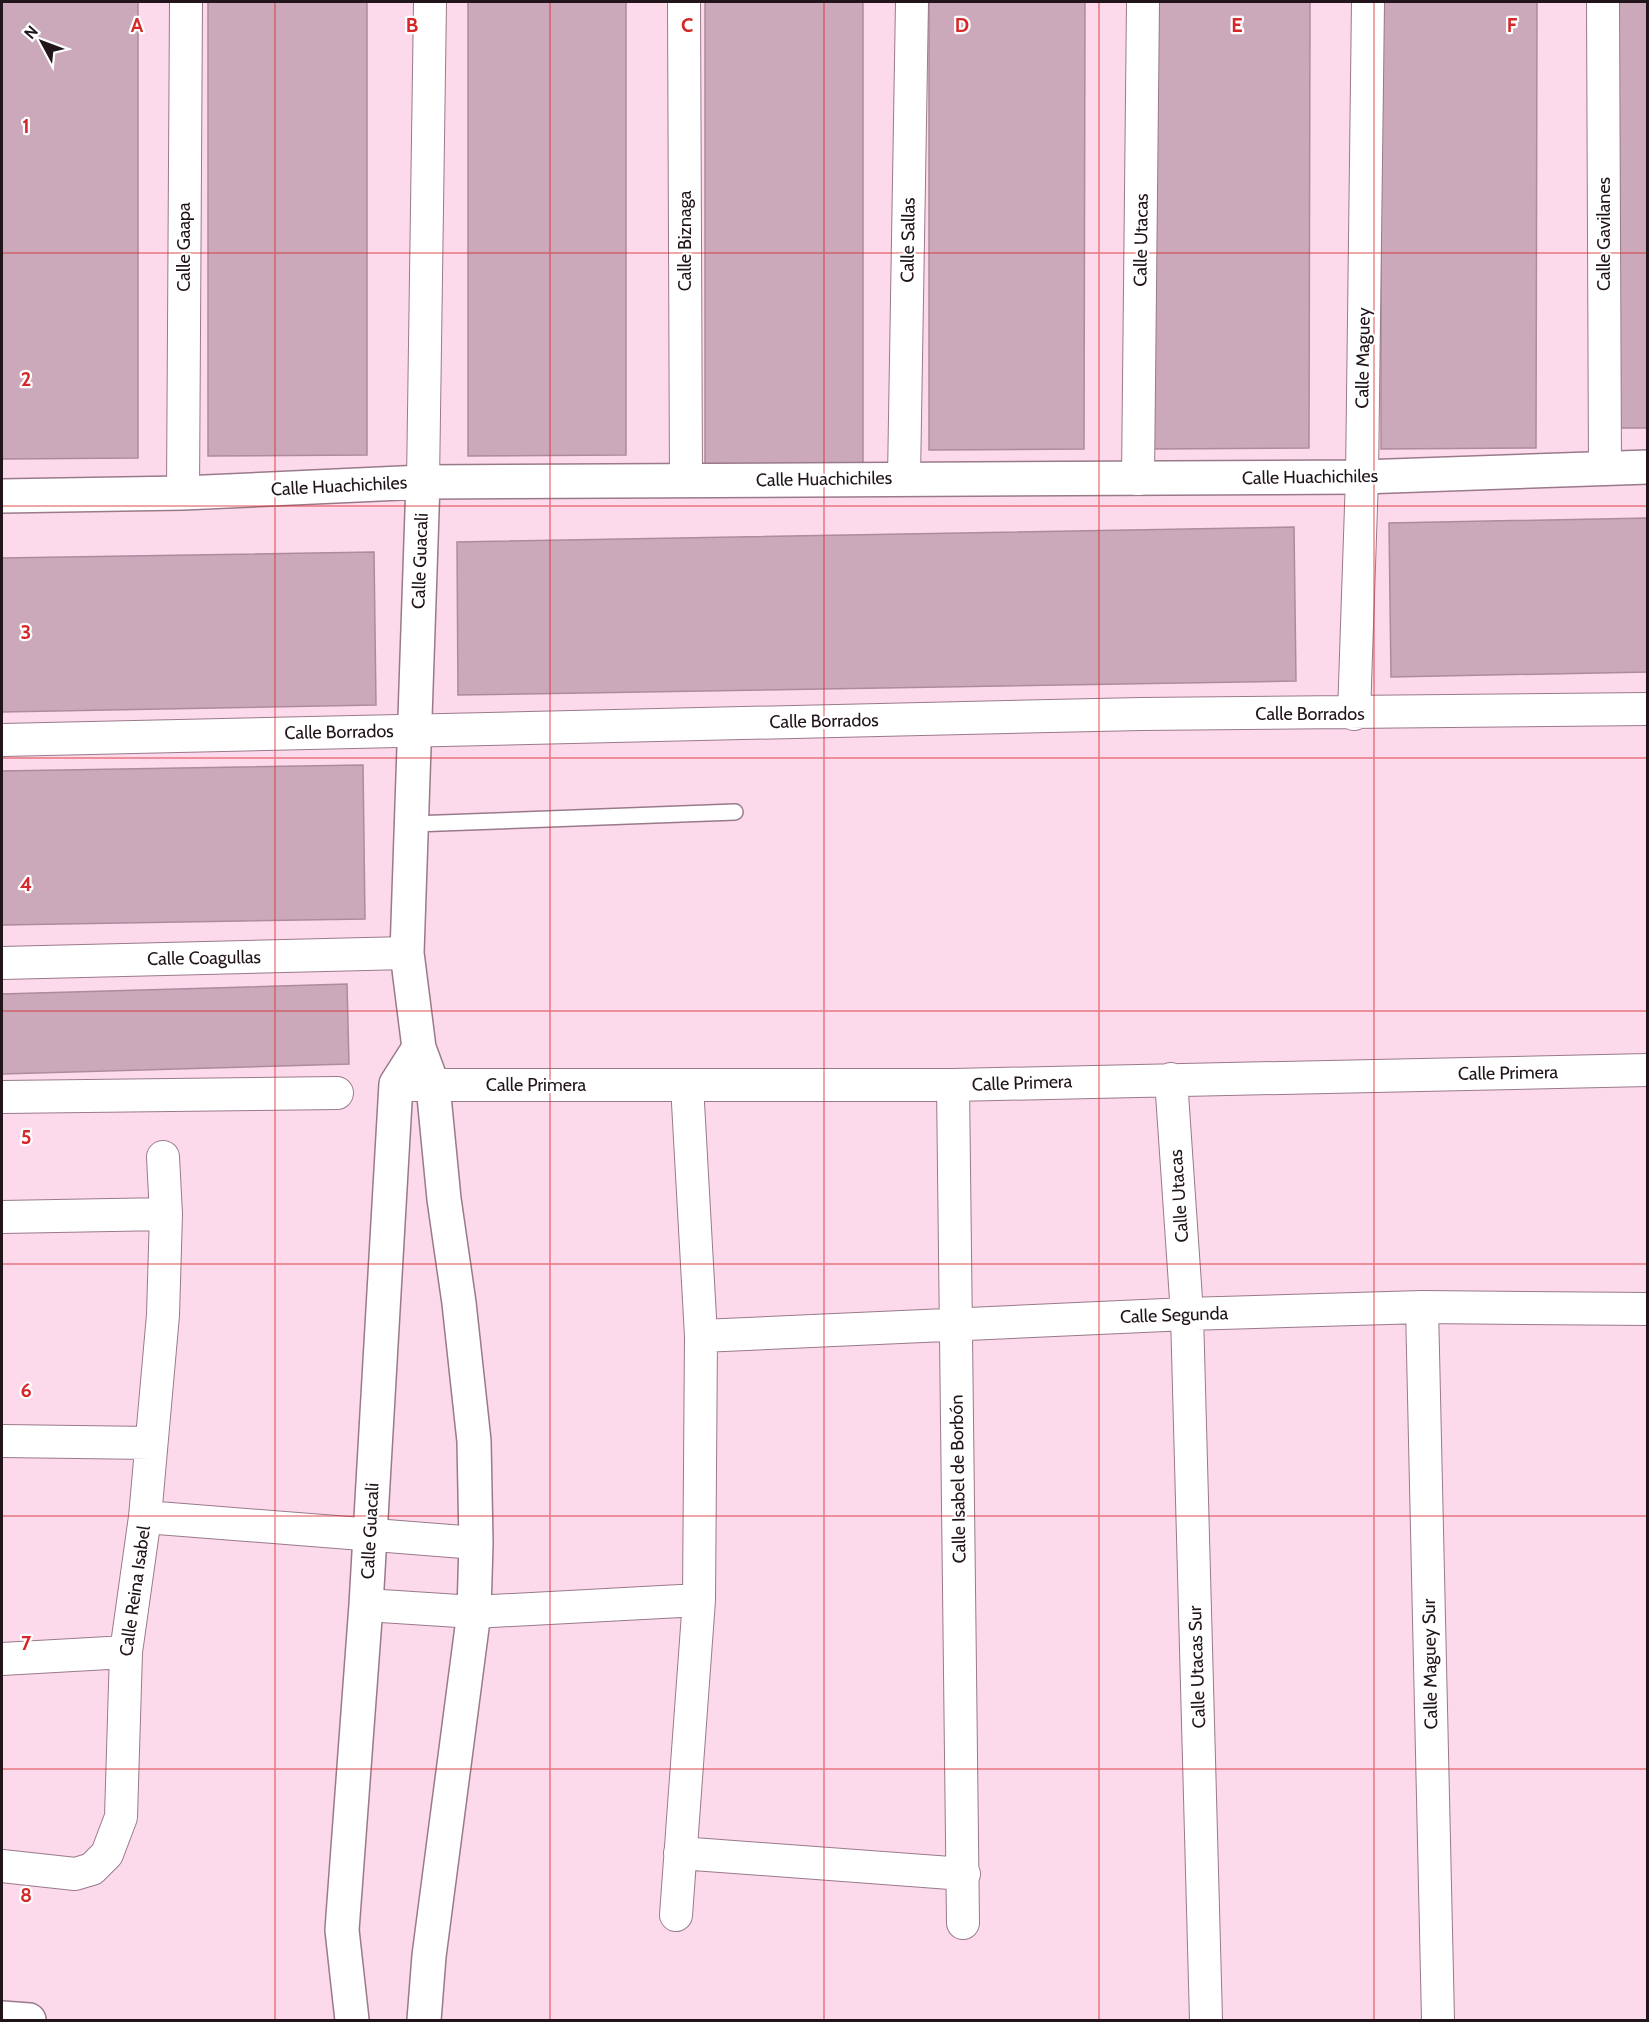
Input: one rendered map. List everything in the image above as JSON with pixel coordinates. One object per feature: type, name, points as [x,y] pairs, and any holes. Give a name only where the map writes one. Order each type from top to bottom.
[{"type":"street","name":"Calle Gaapa","points":[[183,493],[186,2]]},
{"type":"street","name":"Calle Guacali","points":[[424,2020],[429,1956],[474,1612],[476,1543],[474,1441],[459,1303],[444,1199],[433,1086],[419,1048],[407,953],[423,482],[430,2]]},
{"type":"street","name":"Calle Biznaga","points":[[684,2],[686,480]]},
{"type":"street","name":"Calle Sallas","points":[[904,478],[912,2]]},
{"type":"street","name":"Calle Utacas","points":[[1138,479],[1143,2]]},
{"type":"street","name":"Calle Maguey","points":[[1354,714],[1362,477],[1368,2]]},
{"type":"street","name":"Calle Gavilanes","points":[[1603,2],[1605,467]]},
{"type":"street","name":"Calle Huachichiles","points":[[2,495],[183,493],[423,482],[1362,477],[1647,467]]},
{"type":"street","name":"Calle Borrados","points":[[2,740],[1141,714],[1354,714],[1647,709]]},
{"type":"street","name":"Calle Coagullas","points":[[2,963],[407,953]]},
{"type":"street","points":[[396,1084],[419,1048]]},
{"type":"street","name":"Calle Primera","points":[[396,1084],[433,1086],[953,1085],[1647,1070]]},
{"type":"street","name":"Calle Utacas","points":[[1171,1079],[1187,1314]]},
{"type":"street","name":"Calle Guacali","points":[[352,2020],[342,1930],[366,1605],[392,1197],[396,1084]]},
{"type":"street","points":[[676,1915],[699,1600],[702,1336],[687,1084]]},
{"type":"street","name":"Calle Isabel de Borbón","points":[[953,1085],[963,1923]]},
{"type":"street","points":[[2,1097],[337,1093]]},
{"type":"street","name":"Calle Reina Isabel","points":[[2,1866],[75,1874],[92,1869],[107,1854],[121,1817],[126,1652],[145,1517],[163,1315],[166,1214],[163,1157]]},
{"type":"street","points":[[392,1197],[444,1199]]},
{"type":"street","points":[[2,1217],[166,1214]]},
{"type":"street","name":"Calle Segunda","points":[[702,1336],[1187,1314],[1422,1307],[1647,1310]]},
{"type":"street","name":"Calle Maguey Sur","points":[[1422,1307],[1438,2020]]},
{"type":"street","points":[[1647,1310],[1647,1336]]},
{"type":"street","name":"Calle Utacas Sur","points":[[1187,1314],[1206,2020]]},
{"type":"street","points":[[2,1441],[151,1443]]},
{"type":"street","points":[[145,1517],[476,1543]]},
{"type":"street","points":[[366,1605],[474,1612],[699,1600]]},
{"type":"street","points":[[2,1659],[126,1652]]},
{"type":"street","points":[[680,1853],[964,1874]]},
{"type":"street","points":[[2,2018],[29,2020]]},
{"type":"lane","points":[[413,824],[735,812]]},
{"type":"building","points":[[2,2],[138,2],[138,458],[2,459]]},
{"type":"building","points":[[208,2],[367,2],[367,455],[208,456]]},
{"type":"building","points":[[468,2],[626,2],[626,455],[468,456]]},
{"type":"building","points":[[705,2],[863,2],[863,463],[705,464]]},
{"type":"building","points":[[929,2],[1085,2],[1084,449],[929,450]]},
{"type":"building","points":[[1155,2],[1310,2],[1309,448],[1154,449]]},
{"type":"building","points":[[1381,2],[1537,2],[1536,448],[1381,449]]},
{"type":"building","points":[[1615,2],[1648,2],[1648,428],[1615,428]]},
{"type":"building","points":[[1648,518],[1648,672],[1391,677],[1389,523]]},
{"type":"building","points":[[1294,527],[1296,681],[458,695],[457,542]]},
{"type":"building","points":[[374,552],[376,705],[2,712],[2,558]]},
{"type":"building","points":[[363,765],[365,919],[2,925],[2,771]]},
{"type":"building","points":[[347,984],[349,1064],[2,1074],[2,994]]}]
